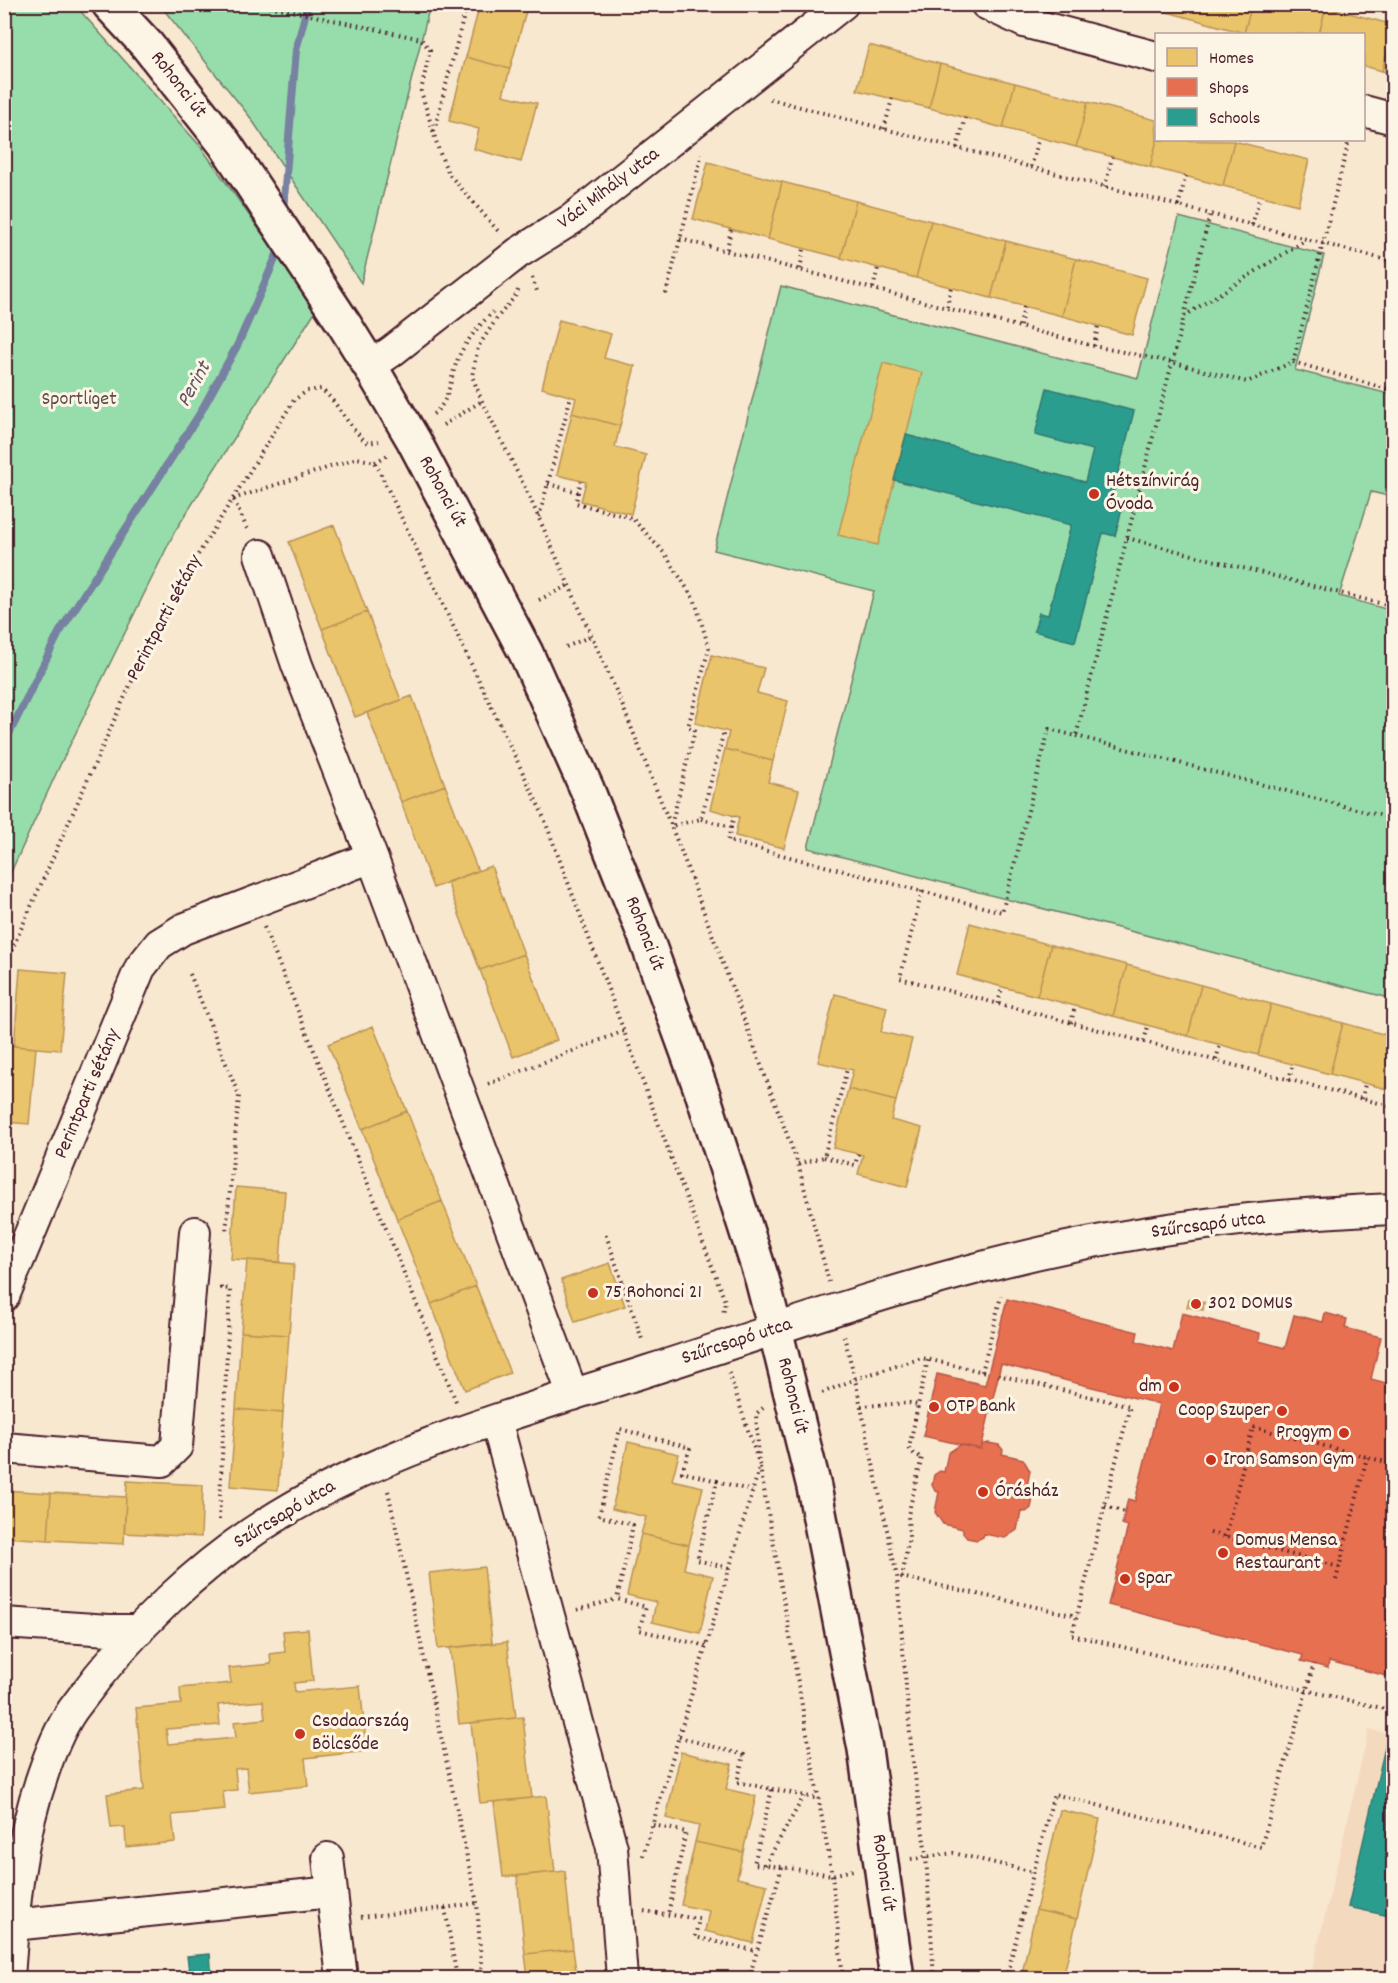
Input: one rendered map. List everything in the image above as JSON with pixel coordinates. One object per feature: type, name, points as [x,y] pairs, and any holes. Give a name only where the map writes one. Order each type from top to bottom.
[{"type":"main road","name":"Rohonci út","points":[[109,4],[147,45],[225,144],[370,366],[414,441],[521,642],[587,789],[647,941],[703,1095],[776,1329],[814,1487],[865,1749],[897,1978]]},
{"type":"street","name":"Váci Mihály utca","points":[[370,366],[518,253],[572,219],[843,4]]},
{"type":"street","points":[[986,4],[1023,22],[1155,57]]},
{"type":"street","points":[[1365,111],[1394,119]]},
{"type":"street","points":[[260,555],[297,665],[372,857],[573,1395]]},
{"type":"street","name":"Perintparti sétány","points":[[4,1296],[140,968],[159,944],[183,929],[372,857]]},
{"type":"street","name":"Szűrcsapó utca","points":[[9,1978],[19,1865],[30,1810],[49,1757],[75,1705],[139,1630],[178,1591],[218,1557],[277,1516],[333,1484],[409,1450],[496,1420],[776,1329],[991,1264],[1089,1243],[1211,1224],[1296,1215],[1394,1209]]},
{"type":"street","points":[[4,1448],[162,1461],[177,1446],[195,1232]]},
{"type":"street","points":[[496,1420],[612,1848],[622,1978]]},
{"type":"street","points":[[4,1623],[139,1630]]},
{"type":"street","points":[[328,1858],[342,1978]]},
{"type":"street","points":[[13,1926],[333,1906]]},
{"type":"path","points":[[258,4],[421,39],[430,50],[422,91],[439,151],[448,173],[502,234]]},
{"type":"path","points":[[434,132],[466,4]]},
{"type":"path","points":[[766,97],[1394,262]]},
{"type":"path","points":[[884,129],[892,99]]},
{"type":"path","points":[[957,148],[965,118]]},
{"type":"path","points":[[1031,167],[1039,138]]},
{"type":"path","points":[[1293,362],[1349,141]]},
{"type":"path","points":[[666,294],[703,150]]},
{"type":"path","points":[[1105,187],[1112,157]]},
{"type":"path","points":[[1178,206],[1186,176]]},
{"type":"path","points":[[1252,225],[1260,196]]},
{"type":"path","points":[[1076,736],[1210,214]]},
{"type":"path","points":[[727,249],[731,229]]},
{"type":"path","points":[[680,239],[727,249],[1094,346],[1171,362],[1247,382],[1293,362],[1394,391]]},
{"type":"path","points":[[1184,316],[1307,240]]},
{"type":"path","points":[[800,269],[804,249]]},
{"type":"path","points":[[873,288],[878,268]]},
{"type":"path","points":[[436,412],[443,405],[459,357],[467,343],[488,317],[519,287],[517,294],[497,318],[478,347],[472,376],[619,697],[671,826],[798,1164],[855,1379],[900,1577],[911,1746],[926,1856],[934,1978]]},
{"type":"path","points":[[947,307],[951,287]]},
{"type":"path","points":[[1020,326],[1024,307]]},
{"type":"path","points":[[1094,346],[1098,326]]},
{"type":"path","name":"Perintparti sétány","points":[[4,967],[130,685],[191,566],[294,400],[307,391],[321,389],[333,398],[356,434],[368,443],[387,440]]},
{"type":"path","points":[[539,519],[571,396]]},
{"type":"path","points":[[443,425],[482,401]]},
{"type":"path","points":[[260,555],[233,499],[357,458],[375,462],[542,813],[725,1301],[720,1347],[760,1466],[640,1867]]},
{"type":"path","points":[[581,481],[576,503],[632,518],[664,554],[695,601],[709,648],[688,727],[695,730],[671,826]]},
{"type":"path","points":[[548,484],[578,492]]},
{"type":"path","points":[[1127,538],[1394,608]]},
{"type":"path","points":[[539,600],[569,585]]},
{"type":"path","points":[[566,647],[591,636]]},
{"type":"path","points":[[734,816],[728,841],[1002,912],[1049,729],[1394,819]]},
{"type":"path","points":[[701,819],[724,731]]},
{"type":"path","points":[[671,826],[701,819],[731,827]]},
{"type":"path","points":[[922,891],[900,978],[1394,1107]]},
{"type":"path","points":[[254,902],[467,1430]]},
{"type":"path","points":[[190,974],[239,1096],[225,1240]]},
{"type":"path","points":[[998,1004],[1002,987]]},
{"type":"path","points":[[1071,1023],[1075,1006]]},
{"type":"path","points":[[1144,1041],[1148,1026]]},
{"type":"path","points":[[461,1095],[624,1031]]},
{"type":"path","points":[[1216,1060],[1220,1045]]},
{"type":"path","points":[[1289,1080],[1293,1064]]},
{"type":"path","points":[[824,1157],[847,1069]]},
{"type":"path","points":[[1362,1098],[1365,1084]]},
{"type":"path","points":[[798,1164],[824,1157],[855,1165],[858,1154]]},
{"type":"path","points":[[606,1235],[653,1369]]},
{"type":"path","points":[[218,1557],[230,1289],[221,1288],[222,1276]]},
{"type":"path","points":[[982,1372],[1001,1296]]},
{"type":"path","points":[[843,1978],[832,1875],[760,1466],[756,1414],[761,1408],[795,1404],[855,1379],[922,1358],[988,1373]]},
{"type":"path","points":[[900,1577],[909,1537],[908,1515],[922,1457],[915,1455],[909,1448],[928,1359]]},
{"type":"path","points":[[999,1375],[1130,1406],[1072,1635],[1394,1711]]},
{"type":"path","points":[[861,1406],[909,1403],[918,1405]]},
{"type":"path","points":[[1225,1537],[1253,1427],[1386,1462]]},
{"type":"path","points":[[617,1599],[633,1525],[599,1516],[620,1429],[690,1448],[682,1472],[752,1491]]},
{"type":"path","points":[[1336,1580],[1367,1457]]},
{"type":"path","points":[[382,1463],[477,1903],[482,1978]]},
{"type":"path","points":[[717,1481],[698,1560],[729,1568]]},
{"type":"path","points":[[1105,1506],[1125,1512]]},
{"type":"path","points":[[1210,1533],[1339,1567]]},
{"type":"path","points":[[900,1577],[1077,1616]]},
{"type":"path","points":[[550,1617],[617,1599],[646,1607],[639,1630],[706,1646]]},
{"type":"path","points":[[1006,1978],[1054,1794],[1261,1847],[1314,1664]]},
{"type":"path","points":[[679,1737],[744,1755],[737,1782],[819,1799]]},
{"type":"path","points":[[772,1789],[754,1864],[782,1867]]},
{"type":"path","points":[[765,1865],[804,1796]]},
{"type":"path","points":[[653,1825],[686,1832],[668,1914]]},
{"type":"path","points":[[333,1906],[445,1908],[477,1903]]},
{"type":"path","points":[[618,1907],[699,1918],[695,1937],[757,1951]]},
{"type":"path","points":[[445,1908],[457,1978]]},
{"type":"shaded area","points":[[1369,1729],[1393,1735],[1393,1978],[1310,1978]]},
{"type":"green space","name":"Sportliget","points":[[5,5],[75,5],[201,147],[316,310],[175,531],[61,763],[5,885]]},
{"type":"green space","points":[[160,5],[430,5],[361,283],[250,117]]},
{"type":"green space","points":[[1179,217],[1324,255],[1295,370],[1393,395],[1393,497],[1371,492],[1339,596],[1393,611],[1393,999],[808,848],[874,591],[714,550],[781,286],[1138,378]]},
{"type":"building: Homes","points":[[480,4],[528,4],[510,69],[466,57]]},
{"type":"building: Homes","points":[[1140,4],[1169,4],[1167,12]]},
{"type":"building: Homes","points":[[1169,4],[1252,4],[1244,33],[1167,12]]},
{"type":"building: Homes","points":[[1252,4],[1317,4],[1326,7],[1319,33],[1244,33]]},
{"type":"building: Homes","points":[[1326,7],[1394,25],[1382,71],[1365,66],[1365,33],[1319,33]]},
{"type":"building: Homes","points":[[1394,29],[1394,74],[1382,71]]},
{"type":"building: Homes","points":[[869,45],[940,64],[929,108],[857,90]]},
{"type":"building: Homes","points":[[466,57],[510,69],[503,95],[537,103],[521,162],[474,149],[479,129],[449,121]]},
{"type":"building: Homes","points":[[940,64],[1015,83],[1003,128],[929,108]]},
{"type":"building: Homes","points":[[1015,83],[1088,102],[1076,147],[1003,128]]},
{"type":"building: Homes","points":[[1088,102],[1155,120],[1157,141],[1150,167],[1076,147]]},
{"type":"building: Homes","points":[[1157,141],[1234,141],[1223,186],[1150,167]]},
{"type":"building: Homes","points":[[1234,141],[1309,160],[1298,205],[1223,186]]},
{"type":"building: Homes","points":[[708,162],[782,182],[768,239],[693,219]]},
{"type":"building: Homes","points":[[782,182],[856,201],[841,258],[768,239]]},
{"type":"building: Homes","points":[[856,201],[931,221],[916,278],[841,258]]},
{"type":"building: Homes","points":[[931,221],[1006,241],[991,298],[916,278]]},
{"type":"building: Homes","points":[[1006,241],[1076,259],[1062,316],[991,298]]},
{"type":"building: Homes","points":[[1076,259],[1147,278],[1132,335],[1062,316]]},
{"type":"building: Homes","points":[[559,320],[611,334],[604,358],[635,366],[620,426],[572,413],[576,398],[542,388]]},
{"type":"building: Homes","points":[[883,363],[922,373],[878,545],[838,535]]},
{"type":"building: Homes","points":[[572,413],[620,426],[615,447],[646,455],[631,514],[581,501],[586,482],[557,475]]},
{"type":"building: Homes","points":[[334,525],[367,612],[322,629],[289,542]]},
{"type":"building: Homes","points":[[367,612],[401,700],[355,717],[322,629]]},
{"type":"building: Homes","points":[[712,655],[764,668],[757,693],[788,701],[773,761],[725,749],[729,732],[695,723]]},
{"type":"building: Homes","points":[[412,696],[445,785],[401,802],[367,713]]},
{"type":"building: Homes","points":[[725,749],[773,761],[768,782],[799,790],[784,848],[735,836],[739,817],[710,809]]},
{"type":"building: Homes","points":[[445,785],[478,871],[433,888],[401,802]]},
{"type":"building: Homes","points":[[491,866],[524,954],[480,970],[447,882]]},
{"type":"building: Homes","points":[[970,923],[1051,945],[1037,996],[957,975]]},
{"type":"building: Homes","points":[[1051,945],[1127,965],[1113,1016],[1037,996]]},
{"type":"building: Homes","points":[[524,954],[557,1040],[513,1057],[480,970]]},
{"type":"building: Homes","points":[[1127,965],[1201,985],[1188,1036],[1113,1016]]},
{"type":"building: Homes","points":[[20,969],[67,973],[60,1050],[14,1046]]},
{"type":"building: Homes","points":[[1201,985],[1271,1004],[1258,1055],[1188,1036]]},
{"type":"building: Homes","points":[[835,994],[887,1007],[881,1032],[912,1039],[896,1101],[848,1089],[853,1070],[818,1062]]},
{"type":"building: Homes","points":[[1271,1004],[1343,1023],[1330,1074],[1258,1055]]},
{"type":"building: Homes","points":[[1343,1023],[1394,1037],[1394,1091],[1330,1074]]},
{"type":"building: Homes","points":[[373,1026],[407,1111],[362,1129],[328,1044]]},
{"type":"building: Homes","points":[[4,1045],[36,1048],[29,1124],[4,1122]]},
{"type":"building: Homes","points":[[848,1089],[896,1101],[891,1120],[922,1128],[907,1187],[858,1174],[863,1155],[833,1148]]},
{"type":"building: Homes","points":[[407,1111],[442,1201],[397,1219],[362,1129]]},
{"type":"building: Homes","points":[[236,1187],[285,1191],[280,1262],[231,1259]]},
{"type":"building: Homes","points":[[442,1201],[476,1286],[431,1304],[397,1219]]},
{"type":"building: Homes","points":[[247,1260],[294,1264],[289,1335],[241,1332]]},
{"type":"building: Homes","name":"75 Rohonci 21","points":[[610,1263],[625,1306],[575,1322],[561,1280]]},
{"type":"building: Homes","points":[[476,1286],[510,1373],[465,1390],[431,1304]]},
{"type":"building: Homes","name":"302 DOMUS","points":[[1189,1299],[1204,1302],[1203,1310],[1187,1307]]},
{"type":"building: Homes","points":[[241,1332],[289,1335],[283,1413],[236,1409]]},
{"type":"building: Homes","points":[[236,1409],[283,1413],[278,1490],[230,1486]]},
{"type":"building: Homes","points":[[628,1442],[679,1454],[672,1480],[703,1487],[689,1545],[641,1534],[646,1517],[612,1509]]},
{"type":"building: Homes","points":[[127,1481],[203,1485],[201,1537],[124,1533]]},
{"type":"building: Homes","points":[[4,1490],[51,1493],[48,1540],[4,1537]]},
{"type":"building: Homes","points":[[51,1493],[126,1497],[124,1544],[48,1540]]},
{"type":"building: Homes","points":[[641,1534],[689,1545],[684,1569],[713,1576],[700,1633],[652,1622],[656,1602],[627,1595]]},
{"type":"building: Homes","points":[[484,1567],[492,1643],[438,1649],[429,1573]]},
{"type":"building: Homes","name":"Csodaország Bölcsőde","points":[[308,1629],[313,1681],[294,1683],[295,1692],[360,1686],[367,1751],[305,1758],[308,1786],[249,1792],[246,1768],[235,1769],[237,1790],[223,1791],[225,1810],[172,1815],[175,1842],[126,1847],[125,1827],[111,1828],[107,1794],[144,1790],[136,1708],[181,1704],[180,1688],[231,1683],[229,1668],[271,1664],[270,1654],[285,1652],[283,1631]],"holes":[[[263,1701],[265,1719],[234,1722],[236,1738],[168,1744],[166,1729],[220,1725],[218,1705]]]},
{"type":"building: Homes","points":[[507,1642],[516,1718],[459,1724],[450,1648]]},
{"type":"building: Homes","points":[[523,1717],[532,1798],[480,1803],[471,1723]]},
{"type":"building: Homes","points":[[681,1752],[732,1764],[726,1789],[756,1796],[743,1852],[695,1842],[699,1826],[666,1818]]},
{"type":"building: Homes","points":[[546,1796],[555,1872],[503,1877],[494,1802]]},
{"type":"building: Homes","points":[[1060,1810],[1100,1819],[1077,1919],[1036,1910]]},
{"type":"building: Homes","points":[[695,1842],[743,1852],[737,1878],[767,1885],[753,1943],[705,1931],[709,1911],[681,1905]]},
{"type":"building: Homes","points":[[565,1871],[573,1949],[525,1954],[517,1876]]},
{"type":"building: Homes","points":[[1036,1910],[1077,1919],[1063,1978],[1021,1978]]},
{"type":"building: Homes","points":[[573,1949],[577,1978],[528,1978],[525,1954]]},
{"type":"building: Shops","points":[[1007,1299],[1138,1332],[1136,1341],[1173,1351],[1182,1313],[1260,1333],[1259,1341],[1285,1348],[1294,1315],[1323,1322],[1325,1313],[1347,1319],[1345,1328],[1381,1337],[1371,1379],[1394,1385],[1394,1678],[1329,1661],[1328,1668],[1301,1661],[1303,1655],[1108,1605],[1128,1526],[1122,1524],[1128,1499],[1135,1501],[1159,1404],[1001,1364],[981,1449],[923,1436],[937,1374],[985,1385]]},
{"type":"building: Shops","name":"Órásház","points":[[988,1443],[999,1445],[1003,1450],[1002,1454],[1023,1459],[1030,1471],[1026,1491],[1030,1492],[1033,1498],[1031,1508],[1026,1512],[1021,1511],[1017,1530],[1005,1538],[984,1534],[977,1540],[967,1538],[963,1529],[943,1524],[935,1512],[939,1492],[935,1491],[932,1485],[934,1475],[940,1471],[944,1472],[948,1453],[960,1445],[981,1449],[982,1445]]},
{"type":"building: Schools","points":[[1047,388],[1134,411],[1110,505],[1122,509],[1115,536],[1103,533],[1075,642],[1034,631],[1039,613],[1048,615],[1071,525],[894,480],[906,435],[1085,482],[1093,450],[1035,435]]},
{"type":"building: Schools","points":[[1388,1734],[1394,1735],[1394,1917],[1348,1907]]},
{"type":"building: Schools","points":[[210,1954],[212,1978],[190,1978],[187,1956]]},
{"type":"building: Schools","points":[[318,1976],[318,1978],[291,1978]]},
{"type":"waterway","name":"Perint","points":[[283,212],[296,50],[308,4]]},
{"type":"waterway","name":"Perint","points":[[4,744],[59,633],[199,415],[238,344],[280,243]]},
{"type":"place","name":"Hétszínvirág Óvoda","points":[[1094,494]]},
{"type":"place","name":"75 Rohonci 21","points":[[593,1293]]},
{"type":"place","name":"302 DOMUS","points":[[1196,1304]]},
{"type":"place","name":"dm","points":[[1174,1387]]},
{"type":"place","name":"OTP Bank","points":[[934,1407]]},
{"type":"place","name":"Coop Szuper","points":[[1282,1411]]},
{"type":"place","name":"Progym","points":[[1344,1433]]},
{"type":"place","name":"Iron Samson Gym","points":[[1211,1460]]},
{"type":"place","name":"Órásház","points":[[983,1492]]},
{"type":"place","name":"Domus Mensa Restaurant","points":[[1223,1553]]},
{"type":"place","name":"Spar","points":[[1125,1579]]},
{"type":"place","name":"Csodaország Bölcsőde","points":[[300,1734]]}]
